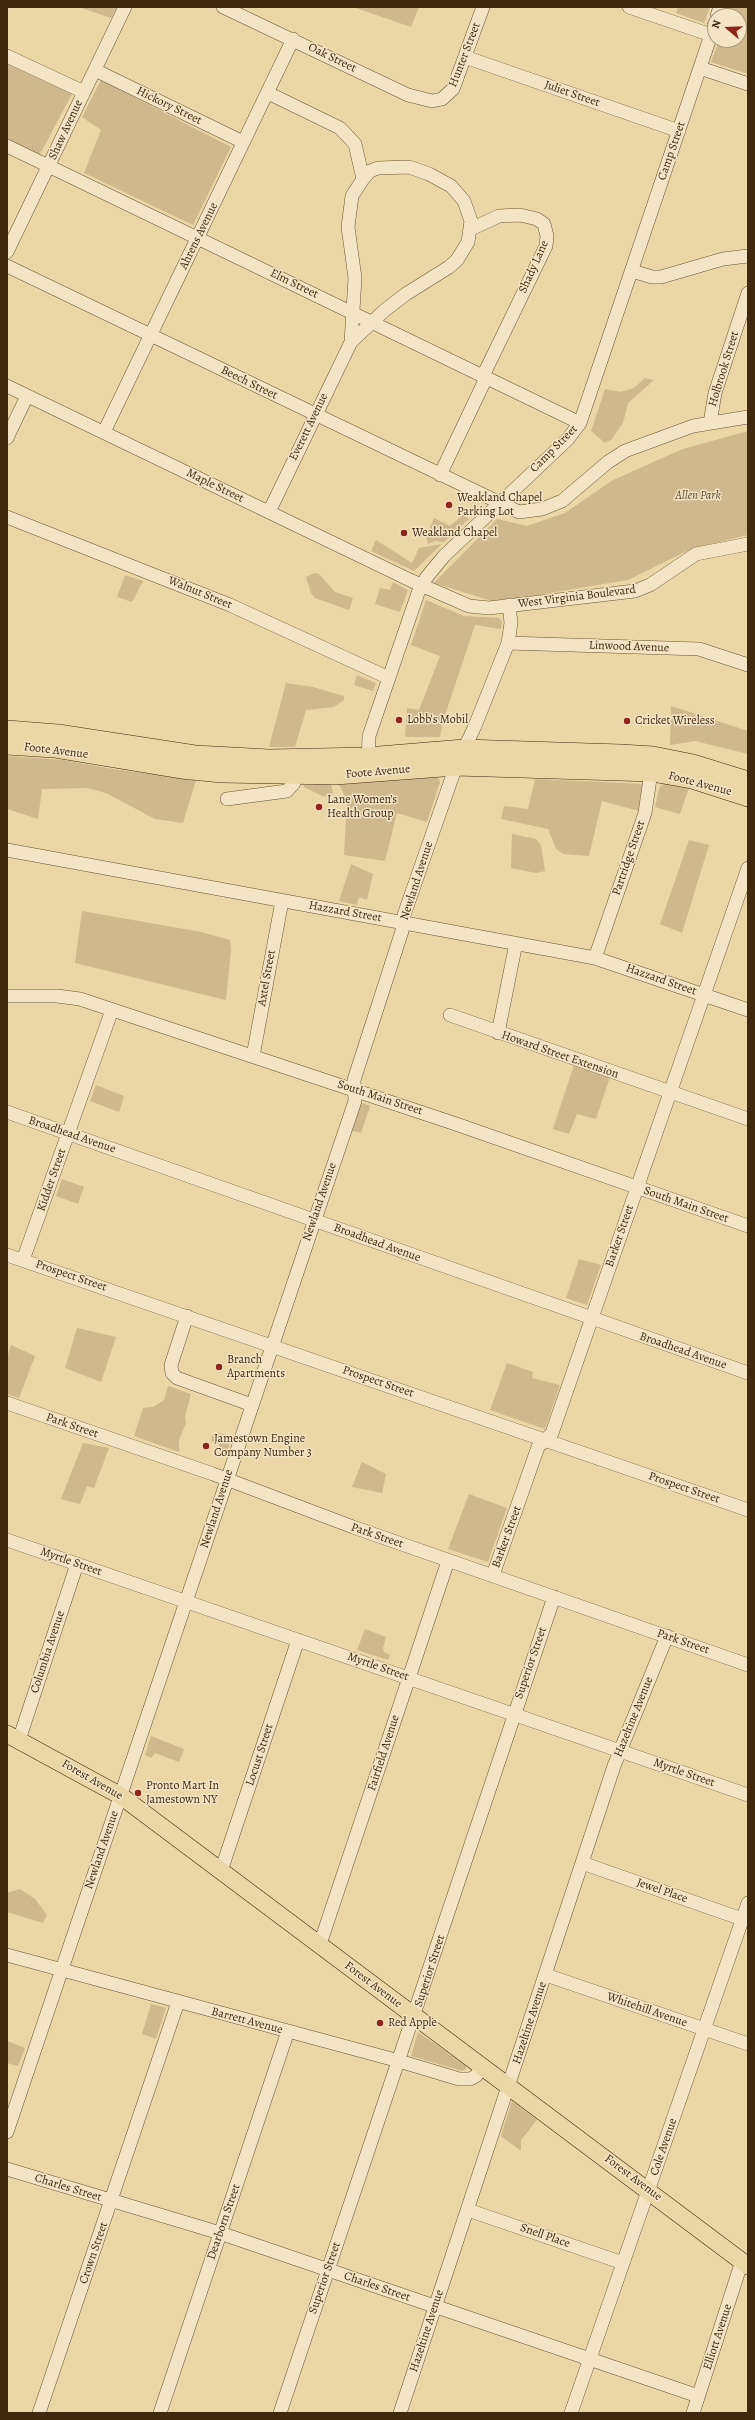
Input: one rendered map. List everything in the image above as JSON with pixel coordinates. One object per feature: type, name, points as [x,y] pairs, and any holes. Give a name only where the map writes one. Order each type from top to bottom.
[{"type":"highway","name":"Foote Avenue","points":[[12,728],[294,768]]},
{"type":"highway","name":"Foote Avenue","points":[[7,745],[54,748],[181,769],[294,768],[368,765],[456,766],[693,764],[748,781]]},
{"type":"highway","name":"Foote Avenue","points":[[368,765],[464,749],[652,764],[748,797]]},
{"type":"main road","name":"Forest Avenue","points":[[13,1737],[121,1796],[745,2263]]},
{"type":"street","name":"Shaw Avenue","points":[[7,252],[125,7]]},
{"type":"street","name":"Oak Street","points":[[224,7],[408,94],[429,101],[442,99]]},
{"type":"street","name":"Hunter Street","points":[[442,99],[453,89],[483,7]]},
{"type":"street","points":[[629,7],[707,27]]},
{"type":"street","name":"Ahrens Avenue","points":[[104,432],[243,142],[294,40]]},
{"type":"street","name":"Camp Street","points":[[368,765],[369,736],[422,586],[434,566],[567,440],[580,423],[707,47]]},
{"type":"street","points":[[7,56],[84,92]]},
{"type":"street","name":"Juliet Street","points":[[465,57],[679,131]]},
{"type":"street","points":[[700,68],[748,84]]},
{"type":"street","name":"Hickory Street","points":[[95,70],[243,142]]},
{"type":"street","points":[[268,93],[340,128],[355,144],[363,179]]},
{"type":"street","name":"Elm Street","points":[[7,146],[198,237],[580,423]]},
{"type":"street","points":[[387,166],[409,167],[429,174],[451,186],[464,201],[471,221],[468,242],[457,260],[441,273],[406,294],[371,322],[351,342],[355,278],[348,227],[348,214],[352,196],[370,171],[387,166]]},
{"type":"street","name":"Shady Lane","points":[[440,475],[546,246],[548,236],[544,224],[537,219],[520,215],[499,216],[471,229]]},
{"type":"street","points":[[632,271],[652,277],[661,277],[717,261],[748,256]]},
{"type":"street","name":"Beech Street","points":[[7,266],[519,512],[534,511],[553,506],[571,494],[616,456],[678,430],[710,423],[748,418]]},
{"type":"street","name":"Holbrook Street","points":[[710,423],[715,393],[748,293]]},
{"type":"street","name":"Everett Avenue","points":[[268,512],[351,342]]},
{"type":"street","name":"Maple Street","points":[[7,386],[25,400],[104,432],[422,586]]},
{"type":"street","points":[[7,438],[25,400]]},
{"type":"street","name":"Walnut Street","points":[[7,517],[230,605],[389,678]]},
{"type":"street","name":"West Virginia Boulevard","points":[[422,586],[469,606],[480,608],[635,591],[650,585],[696,554],[748,544]]},
{"type":"street","name":"Newland Avenue","points":[[7,2132],[355,1101],[354,1080],[402,931],[403,922],[456,766],[508,643],[511,623],[509,605]]},
{"type":"street","name":"Linwood Avenue","points":[[508,643],[699,650],[748,665]]},
{"type":"street","name":"Partridge Street","points":[[596,958],[645,813],[652,764]]},
{"type":"street","points":[[227,799],[287,790],[292,787],[294,768]]},
{"type":"street","name":"Hazzard Street","points":[[7,850],[596,958],[748,1010]]},
{"type":"street","name":"Barker Street","points":[[493,1575],[538,1447],[552,1433],[748,868]]},
{"type":"street","name":"Axtel Street","points":[[253,1056],[282,900]]},
{"type":"street","points":[[498,1033],[516,943]]},
{"type":"street","name":"South Main Street","points":[[7,996],[57,996],[80,1000],[354,1090],[748,1226]]},
{"type":"street","name":"Kidder Street","points":[[24,1260],[112,1010]]},
{"type":"street","name":"Howard Street Extension","points":[[450,1016],[748,1119]]},
{"type":"street","name":"Broadhead Avenue","points":[[7,1112],[591,1319],[748,1373]]},
{"type":"street","name":"Prospect Street","points":[[7,1254],[748,1510]]},
{"type":"street","points":[[187,1316],[171,1364],[172,1373],[181,1379],[252,1406]]},
{"type":"street","name":"Park Street","points":[[7,1403],[227,1480],[448,1561],[493,1575],[748,1665]]},
{"type":"street","name":"Myrtle Street","points":[[7,1540],[748,1795]]},
{"type":"street","name":"Fairfield Avenue","points":[[320,1944],[448,1561]]},
{"type":"street","name":"Columbia Avenue","points":[[13,1737],[77,1564]]},
{"type":"street","name":"Superior Street","points":[[280,2413],[327,2270],[415,2016],[554,1597]]},
{"type":"street","name":"Hazeltine Avenue","points":[[400,2413],[620,1751],[667,1636]]},
{"type":"street","name":"Locust Street","points":[[221,1871],[298,1640]]},
{"type":"street","name":"Jewel Place","points":[[582,1863],[742,1919]]},
{"type":"street","name":"Cole Avenue","points":[[571,2413],[748,1903]]},
{"type":"street","name":"Barrett Avenue","points":[[7,1955],[399,2061],[459,2080],[470,2079],[476,2076],[482,2067]]},
{"type":"street","name":"Whitehill Avenue","points":[[546,1975],[748,2044]]},
{"type":"street","name":"Crown Street","points":[[39,2413],[112,2201],[178,2002]]},
{"type":"street","name":"Dearborn Street","points":[[160,2413],[288,2031]]},
{"type":"street","name":"Charles Street","points":[[7,2169],[220,2233],[698,2396]]},
{"type":"street","name":"Snell Place","points":[[468,2210],[623,2263]]},
{"type":"street","name":"Elliott Avenue","points":[[693,2413],[745,2263]]},
{"type":"green space","points":[[79,7],[117,7],[111,18]]},
{"type":"green space","points":[[353,7],[419,7],[411,27]]},
{"type":"green space","points":[[678,7],[710,7],[707,8],[707,15],[704,23],[676,13]]},
{"type":"green space","points":[[748,7],[748,74],[711,62],[716,48],[747,48],[747,8],[730,8]]},
{"type":"green space","points":[[7,64],[72,94],[39,156],[7,141]]},
{"type":"green space","points":[[101,80],[231,147],[193,225],[84,173],[101,130],[82,117]]},
{"type":"green space","points":[[645,378],[654,380],[628,403],[623,423],[612,439],[605,443],[591,431],[605,389],[621,392],[634,388]]},
{"type":"green space","name":"Allen Park","points":[[748,431],[748,535],[691,549],[628,580],[495,602],[434,583],[497,519],[527,526],[565,513],[613,480],[683,449]]},
{"type":"green space","points":[[463,515],[469,519],[444,542],[435,541],[428,544],[426,536],[434,518],[450,526]]},
{"type":"green space","points":[[376,540],[412,563],[419,548],[442,544],[414,571],[371,551]]},
{"type":"green space","points":[[315,573],[319,574],[335,592],[353,598],[349,610],[315,598],[311,593],[306,577]]},
{"type":"green space","points":[[125,575],[143,581],[132,602],[117,597]]},
{"type":"green space","points":[[393,582],[408,590],[400,612],[375,604],[380,588],[390,590]]},
{"type":"green space","points":[[426,600],[464,616],[499,618],[502,622],[501,629],[475,625],[443,721],[440,737],[405,737],[407,708],[419,710],[440,656],[411,645]]},
{"type":"green space","points":[[357,675],[376,683],[373,691],[354,685]]},
{"type":"green space","points":[[286,683],[313,687],[344,696],[344,700],[334,707],[306,710],[295,747],[269,747]]},
{"type":"green space","points":[[671,706],[748,731],[748,754],[695,741],[670,745]]},
{"type":"green space","points":[[7,756],[63,760],[113,769],[196,780],[183,823],[155,819],[106,793],[87,788],[42,789],[38,819],[7,809]]},
{"type":"green space","points":[[437,776],[440,782],[427,822],[397,813],[385,861],[344,855],[347,801],[339,784]]},
{"type":"green space","points":[[535,779],[642,784],[639,811],[602,801],[589,856],[563,854],[556,849],[548,829],[501,819],[504,806],[528,809]]},
{"type":"green space","points":[[663,783],[689,788],[680,814],[655,807],[659,789]]},
{"type":"green space","points":[[331,784],[333,793],[329,797],[322,796],[304,787],[304,785]]},
{"type":"green space","points":[[512,834],[536,839],[541,845],[545,871],[536,873],[511,868]]},
{"type":"green space","points":[[689,840],[709,845],[682,933],[660,924]]},
{"type":"green space","points":[[351,864],[373,874],[367,900],[359,897],[357,905],[339,901]]},
{"type":"green space","points":[[82,911],[201,932],[230,940],[231,950],[226,1000],[75,963]]},
{"type":"green space","points":[[574,1065],[610,1077],[596,1119],[577,1114],[569,1134],[553,1129]]},
{"type":"green space","points":[[96,1085],[124,1096],[119,1112],[90,1101]]},
{"type":"green space","points":[[363,1103],[370,1106],[361,1133],[352,1131],[360,1106]]},
{"type":"green space","points":[[62,1179],[84,1187],[78,1204],[56,1196]]},
{"type":"green space","points":[[579,1259],[601,1265],[587,1305],[566,1298]]},
{"type":"green space","points":[[77,1328],[116,1337],[101,1382],[65,1368]]},
{"type":"green space","points":[[11,1345],[35,1356],[19,1398],[7,1394],[7,1358]]},
{"type":"green space","points":[[507,1363],[533,1372],[532,1378],[560,1385],[545,1429],[490,1410]]},
{"type":"green space","points":[[168,1386],[191,1394],[185,1417],[186,1423],[179,1440],[179,1452],[134,1436],[143,1408],[153,1407],[164,1400]]},
{"type":"green space","points":[[217,1432],[232,1437],[227,1451],[220,1449],[219,1444],[211,1441],[213,1434],[216,1434]]},
{"type":"green space","points":[[83,1443],[109,1448],[94,1488],[87,1486],[80,1504],[61,1499]]},
{"type":"green space","points":[[362,1462],[386,1474],[382,1493],[352,1487]]},
{"type":"green space","points":[[469,1494],[507,1508],[488,1562],[448,1549]]},
{"type":"green space","points":[[365,1629],[386,1637],[383,1648],[384,1652],[390,1655],[388,1660],[357,1650]]},
{"type":"green space","points":[[151,1736],[184,1749],[179,1762],[155,1753],[151,1758],[145,1755]]},
{"type":"green space","points":[[20,1889],[35,1899],[47,1915],[43,1923],[7,1912],[7,1893]]},
{"type":"green space","points":[[151,2004],[166,2008],[156,2039],[142,2034]]},
{"type":"green space","points":[[418,2032],[466,2066],[466,2069],[462,2071],[411,2056]]},
{"type":"green space","points":[[7,2041],[25,2048],[18,2066],[7,2063]]},
{"type":"green space","points":[[512,2101],[537,2120],[521,2140],[521,2151],[501,2136]]},
{"type":"place","name":"Weakland Chapel Parking Lot","points":[[449,505]]},
{"type":"place","name":"Weakland Chapel","points":[[404,533]]},
{"type":"place","name":"Lobb's Mobil","points":[[399,720]]},
{"type":"place","name":"Cricket Wireless","points":[[627,721]]},
{"type":"place","name":"Lane Women’s Health Group","points":[[319,807]]},
{"type":"place","name":"Branch Apartments","points":[[219,1367]]},
{"type":"place","name":"Jamestown Engine Company Number 3","points":[[206,1446]]},
{"type":"place","name":"Pronto Mart In Jamestown NY","points":[[138,1793]]},
{"type":"place","name":"Red Apple","points":[[380,2023]]}]
